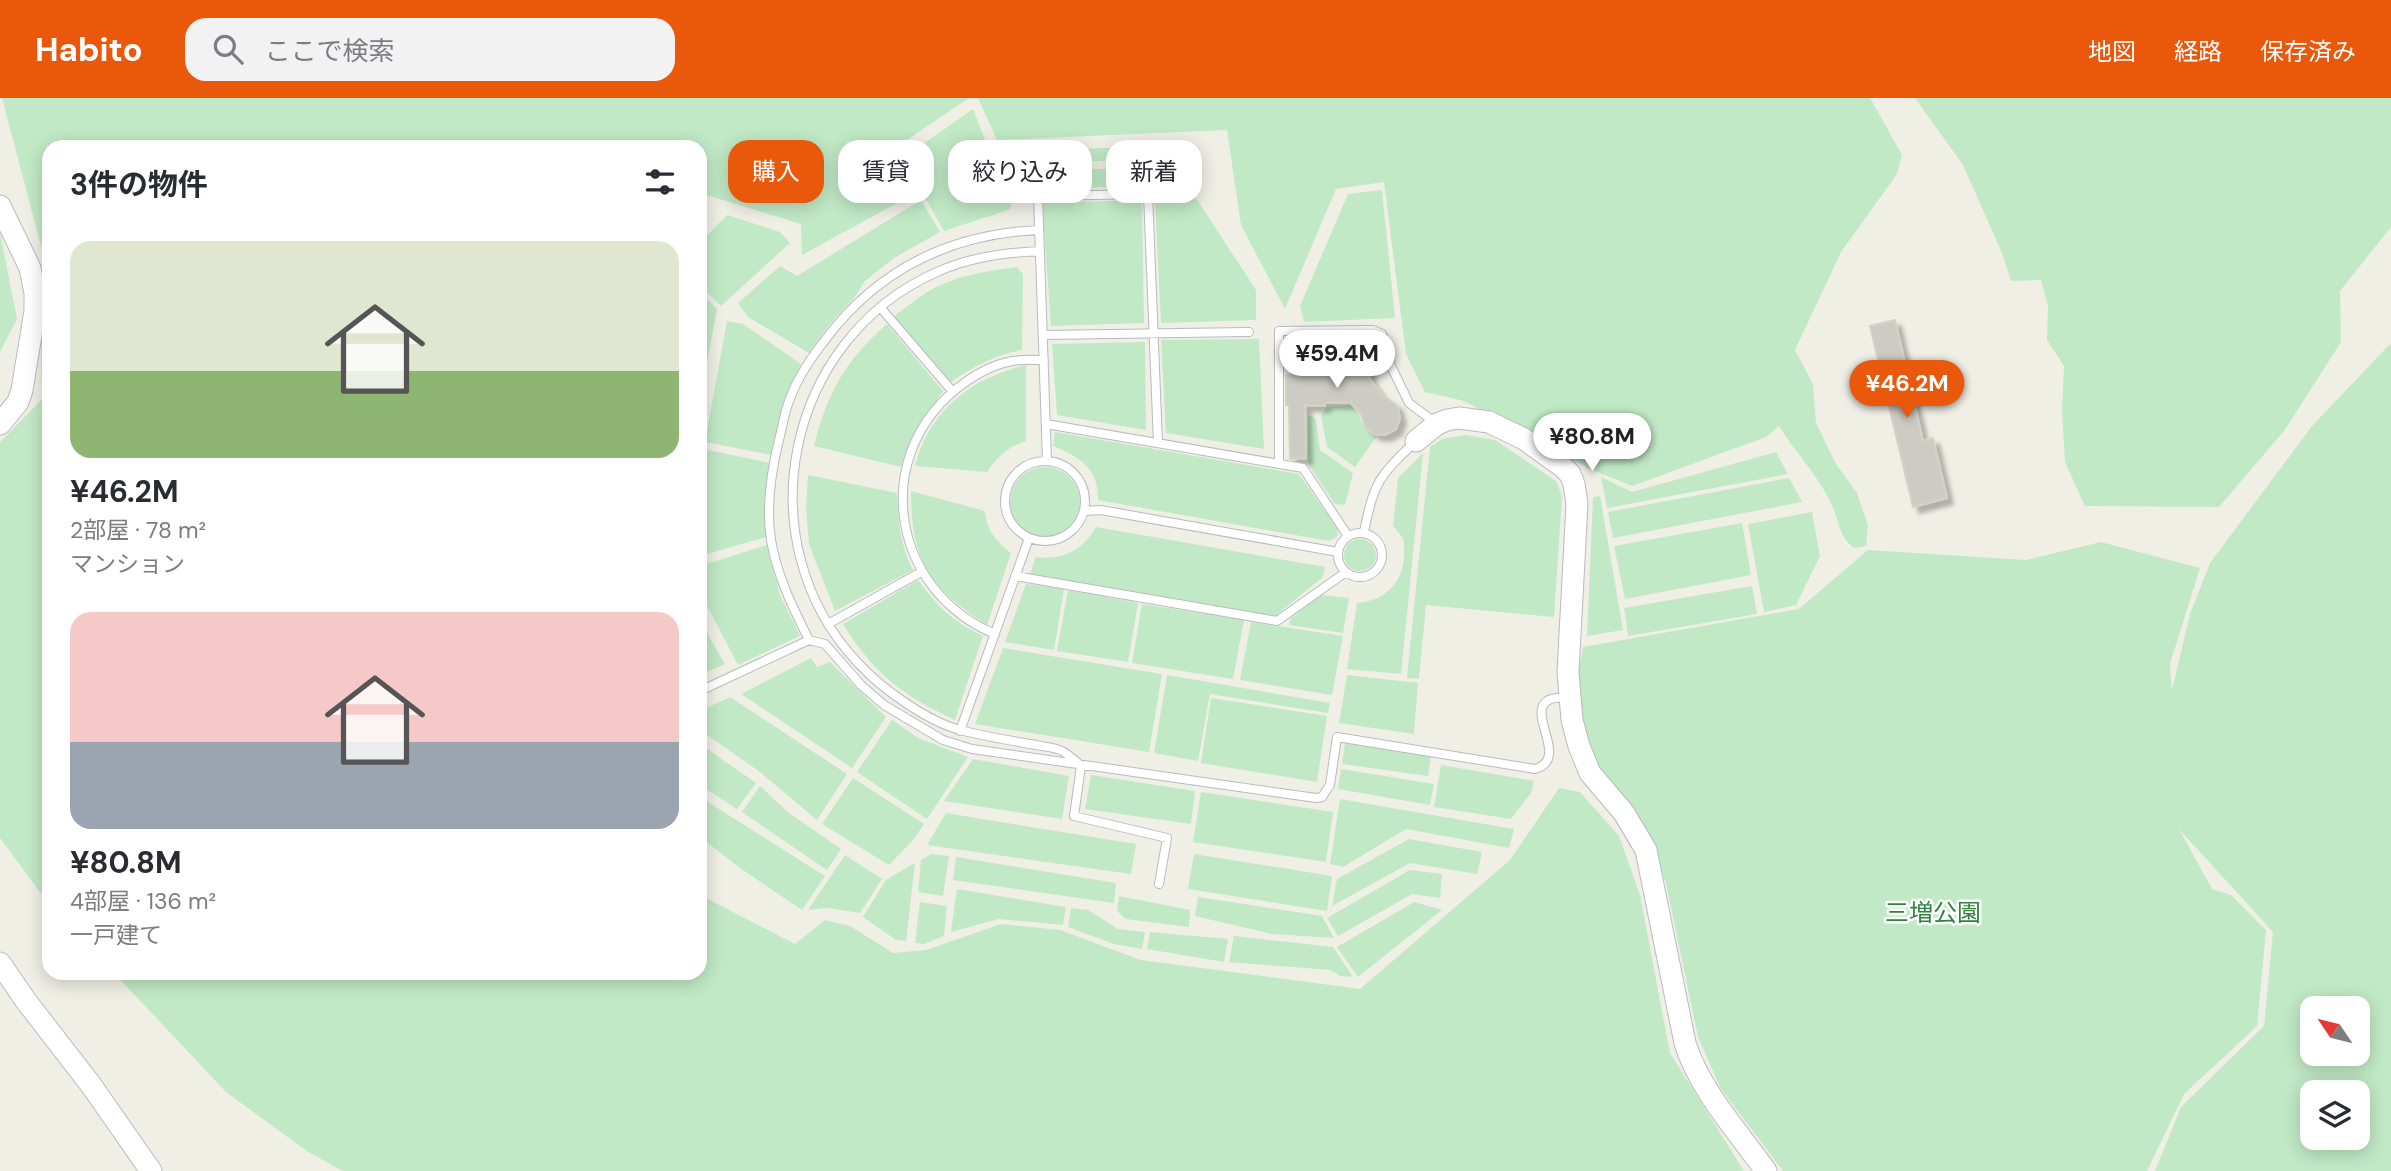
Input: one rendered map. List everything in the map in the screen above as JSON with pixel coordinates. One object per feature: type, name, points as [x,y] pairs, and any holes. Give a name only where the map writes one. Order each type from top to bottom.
[{"type":"street","points":[[0,206],[30,268],[35,302],[22,390],[18,402],[0,424]]},
{"type":"street","points":[[1416,441],[1437,424],[1459,418],[1489,422],[1524,439],[1570,474],[1577,504],[1569,697],[1579,746],[1590,773],[1624,813],[1646,850],[1690,1061],[1766,1171]]},
{"type":"street","points":[[0,963],[91,1085],[150,1171]]},
{"type":"lane","points":[[1048,461],[1038,196],[1106,195]]},
{"type":"lane","points":[[1148,203],[1158,443]]},
{"type":"lane","points":[[809,640],[786,594],[771,540],[770,498],[776,453],[788,403],[809,361],[839,320],[875,286],[916,260],[961,242],[1008,231],[1039,230]]},
{"type":"lane","points":[[1040,251],[1000,254],[967,261],[917,283],[880,307],[849,339],[835,356],[818,385],[805,416],[796,457],[792,514],[806,579],[828,624],[858,663],[883,685],[928,715],[960,730],[1062,750],[1081,765]]},
{"type":"lane","points":[[880,307],[953,392]]},
{"type":"lane","points":[[1279,464],[1279,331],[1378,332],[1385,339],[1390,364],[1409,403],[1437,424]]},
{"type":"lane","points":[[1043,335],[1249,332]]},
{"type":"lane","points":[[995,634],[955,612],[936,593],[921,572],[910,548],[904,522],[904,477],[914,444],[927,421],[953,392],[987,370],[1012,361],[1044,360]]},
{"type":"lane","points":[[1046,424],[1303,468],[1348,536]]},
{"type":"lane","points":[[1364,532],[1377,484],[1392,464],[1416,441]]},
{"type":"lane","points":[[1037,461],[1048,461],[1057,462],[1075,473],[1084,491],[1085,511],[1073,531],[1063,538],[1040,542],[1029,538],[1013,526],[1005,507],[1005,497],[1007,487],[1019,471],[1037,461]]},
{"type":"lane","points":[[1085,511],[1101,510],[1338,552]]},
{"type":"lane","points":[[1364,532],[1374,537],[1381,547],[1382,558],[1377,569],[1368,576],[1357,577],[1346,572],[1339,563],[1338,552],[1341,543],[1348,536],[1364,532]]},
{"type":"lane","points":[[960,730],[1029,538]]},
{"type":"lane","points":[[828,624],[921,572]]},
{"type":"lane","points":[[1015,576],[1277,621],[1346,572]]},
{"type":"lane","points":[[707,688],[809,640],[825,643],[861,685],[884,705],[943,740],[972,749],[1316,798],[1322,797],[1330,785],[1337,737],[1535,769],[1543,767],[1549,752],[1541,711],[1543,704],[1548,699],[1569,697]]},
{"type":"lane","points":[[1081,765],[1074,816],[1167,838],[1159,884]]},
{"type":"green space","points":[[2,98],[969,98],[907,140],[838,140],[838,203],[897,203],[802,255],[801,224],[733,203],[824,203],[824,140],[728,140],[728,202],[707,195],[707,140],[42,140],[42,246]]},
{"type":"green space","points":[[978,98],[1870,98],[1902,155],[1897,174],[1841,252],[1795,350],[1813,384],[1816,423],[1836,464],[1857,493],[1868,525],[1866,546],[1854,548],[1846,540],[1823,488],[1779,426],[1766,437],[1632,486],[1590,469],[1464,401],[1425,392],[1406,354],[1384,182],[1336,189],[1285,309],[1241,225],[1227,130],[997,140]]},
{"type":"green space","points":[[1915,98],[2391,98],[2391,227],[2340,291],[2341,342],[2284,431],[2219,507],[2085,506],[2065,462],[2062,411],[2064,366],[2047,340],[2048,306],[2041,280],[2011,281],[2002,253],[1963,165]]},
{"type":"green space","points":[[973,109],[985,140],[948,140],[948,203],[1011,203],[1011,209],[944,231],[928,203],[934,203],[934,140],[929,140]]},
{"type":"green space","points":[[1106,148],[1106,161],[1092,161],[1092,149]]},
{"type":"green space","points":[[1092,169],[1106,169],[1106,187],[1092,187]]},
{"type":"green space","points":[[1382,190],[1395,318],[1304,322],[1300,306],[1348,194]]},
{"type":"green space","points":[[916,203],[923,203],[940,232],[894,258],[864,282],[809,353],[748,317],[738,303],[780,266],[797,276]]},
{"type":"green space","points":[[1042,203],[1142,203],[1144,323],[1051,326]]},
{"type":"green space","points":[[1155,203],[1199,203],[1256,290],[1256,320],[1161,323]]},
{"type":"green space","points":[[727,215],[780,232],[790,243],[721,306],[707,292],[707,236]]},
{"type":"green space","points":[[0,233],[17,319],[0,352]]},
{"type":"green space","points":[[42,267],[42,399],[40,308],[36,273]]},
{"type":"green space","points":[[1017,267],[1023,274],[1022,350],[985,362],[951,382],[894,316],[926,293],[951,281]]},
{"type":"green space","points":[[707,299],[717,309],[707,363]]},
{"type":"green space","points":[[727,321],[743,324],[801,364],[787,394],[771,455],[707,442]]},
{"type":"green space","points":[[887,324],[943,391],[912,437],[901,467],[814,446],[825,409],[840,378],[860,351]]},
{"type":"green space","points":[[1259,339],[1264,449],[1166,433],[1161,340]]},
{"type":"green space","points":[[1145,342],[1146,430],[1057,415],[1052,344]]},
{"type":"green space","name":"三増公園","points":[[2391,343],[2391,1171],[2155,1171],[2181,1107],[2264,1026],[2273,932],[2179,829],[2212,889],[2231,895],[2266,930],[2257,1026],[2184,1094],[2147,1171],[1783,1171],[1721,1089],[1698,1037],[1666,883],[1648,836],[1608,783],[1585,735],[1576,687],[1583,647],[1799,609],[1868,550],[2026,560],[2101,542],[2200,568],[2170,664],[2172,690],[2190,614],[2210,563],[2312,426]]},
{"type":"green space","points":[[1026,365],[1026,441],[1004,453],[987,472],[915,466],[931,429],[955,400],[987,379]]},
{"type":"green space","points":[[42,399],[42,895],[0,838],[0,442]]},
{"type":"green space","points":[[1351,405],[1365,426],[1377,436],[1355,467],[1327,447],[1321,415],[1327,407]]},
{"type":"green space","points":[[1308,417],[1316,419],[1320,450],[1353,473],[1345,505],[1335,504],[1308,464]]},
{"type":"green space","points":[[1055,432],[1299,474],[1338,529],[1337,537],[1329,541],[1098,500],[1095,480],[1086,465],[1053,446]]},
{"type":"green space","points":[[1466,435],[1495,440],[1556,481],[1562,496],[1554,617],[1426,605],[1419,679],[1407,678],[1430,447],[1442,439]]},
{"type":"green space","points":[[707,450],[770,463],[765,500],[766,537],[707,554]]},
{"type":"green space","points":[[1776,452],[1788,474],[1607,508],[1601,477],[1632,492]]},
{"type":"green space","points":[[1423,453],[1401,674],[1347,669],[1357,603],[1380,597],[1396,582],[1401,573],[1403,538],[1393,526],[1398,478]]},
{"type":"green space","points":[[1052,467],[1065,473],[1074,482],[1078,488],[1078,516],[1070,527],[1059,535],[1038,537],[1020,527],[1012,516],[1010,495],[1020,477],[1031,469]]},
{"type":"green space","points":[[808,475],[897,493],[900,532],[913,570],[835,611],[809,544],[806,508]]},
{"type":"green space","points":[[1789,478],[1802,502],[1613,538],[1608,512]]},
{"type":"green space","points":[[911,491],[985,511],[993,535],[1011,553],[987,625],[951,598],[937,585],[927,570],[915,536]]},
{"type":"green space","points":[[1600,496],[1623,630],[1587,636],[1593,497]]},
{"type":"green space","points":[[1812,512],[1820,556],[1796,605],[1764,612],[1748,524]]},
{"type":"green space","points":[[1742,523],[1751,575],[1625,599],[1614,546]]},
{"type":"green space","points":[[1096,527],[1325,567],[1323,577],[1275,616],[1030,574],[1036,557],[1055,557],[1071,552],[1085,542]]},
{"type":"green space","points":[[1360,539],[1371,544],[1376,555],[1371,566],[1360,571],[1349,566],[1344,555],[1349,544]]},
{"type":"green space","points":[[767,545],[780,595],[800,636],[738,665],[707,605],[707,564]]},
{"type":"green space","points":[[918,580],[947,613],[983,636],[955,720],[904,692],[878,670],[843,624]]},
{"type":"green space","points":[[1026,584],[1064,589],[1054,650],[1005,642]]},
{"type":"green space","points":[[1752,586],[1757,614],[1628,636],[1624,608]]},
{"type":"green space","points":[[1068,590],[1138,603],[1128,662],[1057,651]]},
{"type":"green space","points":[[1321,595],[1349,598],[1343,633],[1289,625],[1291,618]]},
{"type":"green space","points":[[1142,604],[1244,620],[1233,679],[1132,663]]},
{"type":"green space","points":[[1251,622],[1343,636],[1332,695],[1240,680]]},
{"type":"green space","points":[[707,633],[725,664],[707,672]]},
{"type":"green space","points":[[1003,648],[1162,674],[1149,752],[975,724]]},
{"type":"green space","points":[[811,658],[817,667],[830,662],[886,717],[852,768],[741,694]]},
{"type":"green space","points":[[1167,675],[1330,703],[1328,713],[1210,694],[1198,761],[1154,753]]},
{"type":"green space","points":[[1347,675],[1418,683],[1414,734],[1339,723]]},
{"type":"green space","points":[[730,697],[847,774],[817,820],[760,772],[707,735],[707,708]]},
{"type":"green space","points":[[1211,698],[1327,716],[1317,782],[1201,763]]},
{"type":"green space","points":[[892,720],[918,738],[968,757],[927,819],[857,772]]},
{"type":"green space","points":[[1345,743],[1431,756],[1428,776],[1342,764]]},
{"type":"green space","points":[[707,749],[756,783],[737,809],[707,790]]},
{"type":"green space","points":[[973,759],[1069,776],[1062,819],[944,801]]},
{"type":"green space","points":[[1441,765],[1534,781],[1531,793],[1511,819],[1434,807]]},
{"type":"green space","points":[[1341,769],[1434,784],[1430,805],[1338,789]]},
{"type":"green space","points":[[1091,775],[1195,791],[1191,824],[1085,809]]},
{"type":"green space","points":[[853,778],[924,824],[889,865],[822,824]]},
{"type":"green space","points":[[760,786],[789,813],[841,849],[827,870],[742,812]]},
{"type":"green space","points":[[1559,788],[1580,792],[1619,836],[1640,895],[1670,1053],[1744,1171],[343,1171],[308,1152],[226,1092],[121,980],[707,980],[707,899],[795,944],[825,920],[850,926],[893,953],[926,950],[1001,924],[1060,930],[1141,960],[1360,989],[1510,860]]},
{"type":"green space","points":[[1201,792],[1333,812],[1326,862],[1193,842]]},
{"type":"green space","points":[[1340,799],[1514,829],[1509,848],[1406,829],[1343,867],[1330,864]]},
{"type":"green space","points":[[707,801],[825,876],[802,910],[707,842]]},
{"type":"green space","points":[[946,813],[1136,844],[1131,874],[927,845]]},
{"type":"green space","points":[[1409,839],[1482,852],[1477,874],[1410,863],[1332,906],[1337,879]]},
{"type":"green space","points":[[931,854],[949,856],[943,896],[918,892],[921,860]]},
{"type":"green space","points":[[1194,854],[1332,876],[1327,911],[1188,889]]},
{"type":"green space","points":[[845,855],[882,879],[860,913],[828,908],[808,910]]},
{"type":"green space","points":[[956,857],[1116,883],[1114,903],[953,880]]},
{"type":"green space","points":[[915,863],[906,941],[896,940],[863,917],[886,880]]},
{"type":"green space","points":[[1410,870],[1442,874],[1440,898],[1412,894],[1338,936],[1327,918]]},
{"type":"green space","points":[[957,889],[1066,907],[1063,925],[999,919],[951,932]]},
{"type":"green space","points":[[1119,896],[1190,910],[1189,927],[1126,919],[1117,911]]},
{"type":"green space","points":[[1198,897],[1322,916],[1334,938],[1272,934],[1195,916]]},
{"type":"green space","points":[[920,902],[947,906],[944,936],[924,944],[915,943]]},
{"type":"green space","points":[[1414,902],[1442,910],[1358,977],[1337,947]]},
{"type":"green space","points":[[1071,908],[1088,910],[1118,929],[1145,932],[1142,949],[1114,944],[1068,927]]},
{"type":"green space","points":[[1150,932],[1228,939],[1224,962],[1147,949]]},
{"type":"green space","points":[[1234,936],[1333,947],[1353,977],[1340,976],[1330,970],[1229,962]]},
{"type":"building","points":[[1895,320],[1923,441],[1933,438],[1947,498],[1913,507],[1870,326]]},
{"type":"building","points":[[1369,341],[1370,379],[1383,397],[1397,406],[1400,418],[1396,429],[1385,435],[1374,434],[1365,426],[1362,415],[1351,403],[1325,402],[1325,406],[1305,405],[1306,458],[1290,459],[1286,375],[1304,375],[1304,344]]}]
